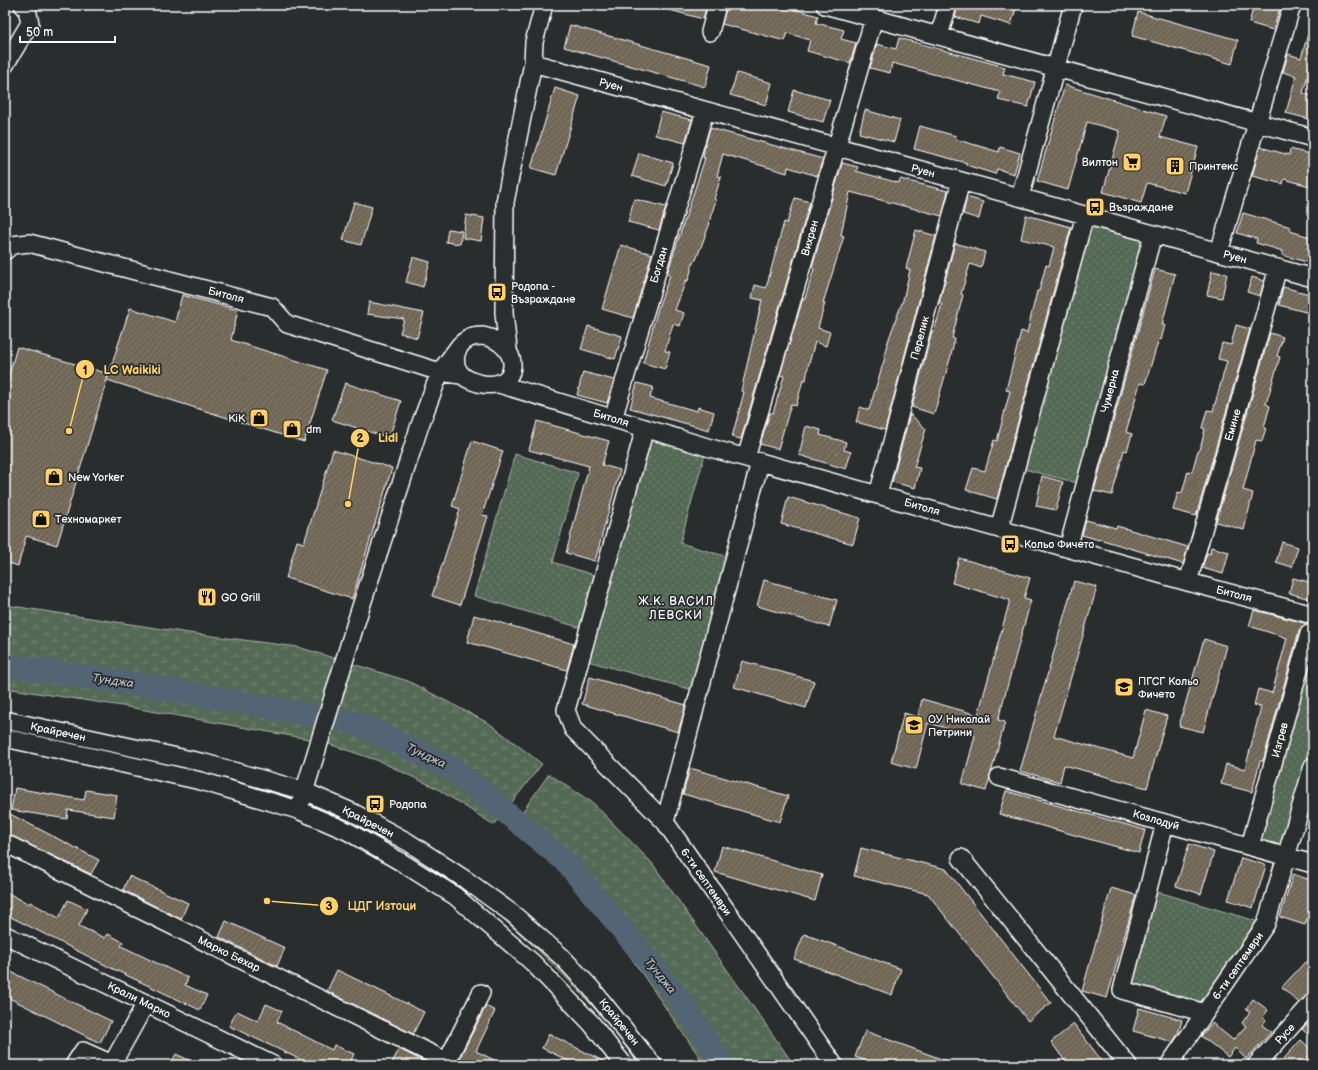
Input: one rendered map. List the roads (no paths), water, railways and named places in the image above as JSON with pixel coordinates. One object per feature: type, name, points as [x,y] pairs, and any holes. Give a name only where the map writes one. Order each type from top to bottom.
[{"type":"street","points":[[5,65],[30,23],[27,9],[23,5]]},
{"type":"street","points":[[533,394],[512,368],[508,349],[504,313],[505,202],[533,64],[534,42],[544,5]]},
{"type":"street","points":[[710,32],[717,5]]},
{"type":"street","points":[[825,5],[1313,138]]},
{"type":"street","points":[[939,36],[948,5]]},
{"type":"street","points":[[1020,197],[1073,5]]},
{"type":"street","points":[[1219,252],[1292,5]]},
{"type":"street","name":"Вихрен","points":[[665,822],[753,460],[837,147],[874,18]]},
{"type":"street","name":"Руен","points":[[533,64],[1313,278]]},
{"type":"street","name":"Богдан","points":[[613,419],[705,111]]},
{"type":"street","name":"Перелик","points":[[878,495],[961,181]]},
{"type":"street","points":[[999,529],[1085,215]]},
{"type":"street","name":"Чумерна","points":[[1068,548],[1153,234]]},
{"type":"street","name":"Битоля","points":[[5,251],[12,244],[29,243],[272,307],[286,324],[440,372],[462,375]]},
{"type":"street","name":"Емине","points":[[1188,582],[1278,268]]},
{"type":"street","points":[[483,336],[504,313]]},
{"type":"street","points":[[298,810],[319,747],[350,641],[420,425],[440,372],[460,345],[468,338],[483,336],[497,340],[508,349]]},
{"type":"street","points":[[460,345],[455,356],[456,365],[462,375],[471,381],[486,385],[499,384],[506,380],[512,368]]},
{"type":"street","name":"Битоля","points":[[499,384],[753,460],[1188,582],[1313,615]]},
{"type":"street","name":"6-ти септември","points":[[645,428],[566,710],[574,729],[665,822],[834,1065]]},
{"type":"street","name":"Изгрев","points":[[1250,846],[1309,634]]},
{"type":"street","name":"Крайречен","points":[[5,720],[205,763],[304,791],[354,813],[408,842],[466,880],[513,914],[562,957],[591,988],[653,1065]]},
{"type":"street","name":"Крайречен","points":[[5,738],[201,781],[298,810],[347,831],[401,862],[455,896],[532,962],[591,1024],[624,1065]]},
{"type":"street","points":[[1288,857],[1313,766]]},
{"type":"street","name":"Козлодуй","points":[[999,777],[1313,864]]},
{"type":"street","points":[[1165,823],[1122,990],[1205,1013]]},
{"type":"street","name":"Марко Бехар","points":[[5,843],[448,1064]]},
{"type":"street","name":"6-ти септември","points":[[1169,1065],[1266,924],[1288,857]]},
{"type":"street","points":[[961,858],[1128,1065]]},
{"type":"street","name":"Крали Марко","points":[[5,935],[273,1065]]},
{"type":"street","points":[[448,1064],[481,993]]},
{"type":"street","name":"Русе","points":[[1256,1065],[1313,1002]]},
{"type":"street","points":[[74,1065],[84,1051],[112,1064],[146,1003]]},
{"type":"waterway","name":"Тунджа","points":[[5,665],[145,685],[356,723],[453,769],[565,861],[679,998],[723,1065]]},
{"type":"place","name":"Вилтон","points":[[1132,162]]},
{"type":"place","name":"Принтекс","points":[[1175,166]]},
{"type":"place","name":"Възраждане","points":[[1095,207]]},
{"type":"place","name":"Родопа - Възраждане","points":[[497,292]]},
{"type":"place","name":"KiK","points":[[259,418]]},
{"type":"place","name":"dm","points":[[292,429]]},
{"type":"place","name":"LC Waikiki","points":[[69,431]]},
{"type":"place","name":"New Yorker","points":[[54,477]]},
{"type":"place","name":"Lidl","points":[[348,504]]},
{"type":"place","name":"Техномаркет","points":[[41,519]]},
{"type":"place","name":"Кольо Фичето","points":[[1010,544]]},
{"type":"place","name":"GO Grill","points":[[207,597]]},
{"type":"place","name":"ПГСГ Кольо Фичето","points":[[1124,687]]},
{"type":"place","name":"ОУ Николай Петрини","points":[[914,725]]},
{"type":"place","name":"Родопа","points":[[375,804]]},
{"type":"place","name":"ЦДГ Изтоци","points":[[267,901]]},
{"type":"district","name":"Ж.К. ВАСИЛ ЛЕВСКИ","points":[[676,608]]}]
